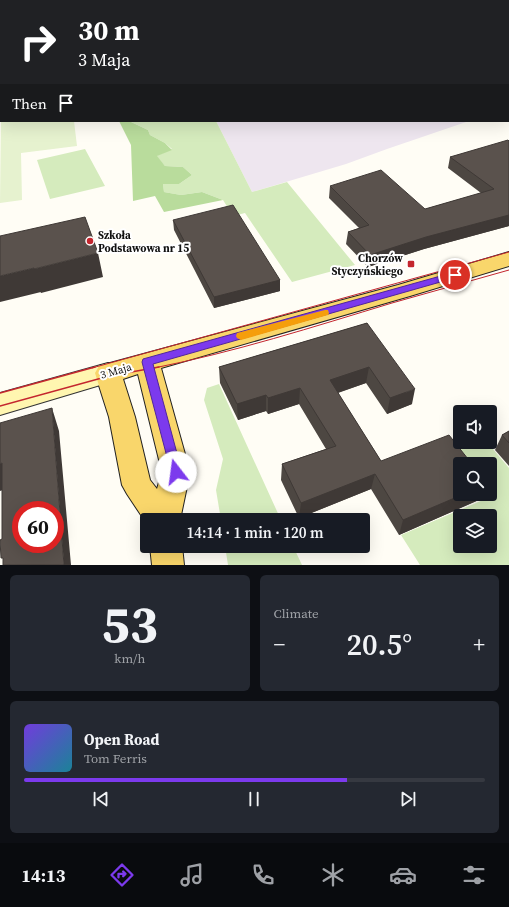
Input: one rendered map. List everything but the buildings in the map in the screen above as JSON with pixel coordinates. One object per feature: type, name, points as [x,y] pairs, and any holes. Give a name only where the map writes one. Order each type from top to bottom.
[{"type":"main road","name":"3 Maja","points":[[108,373],[402,291],[509,259]]},
{"type":"main road","points":[[147,362],[176,472],[166,513]]},
{"type":"main road","points":[[108,373],[122,417],[137,485],[159,513]]},
{"type":"main road","points":[[167,553],[168,565]]},
{"type":"street","name":"3 Maja","points":[[0,404],[108,373]]},
{"type":"shaded area","points":[[217,122],[466,122],[346,164],[252,192]]},
{"type":"green space","points":[[1,122],[74,122],[77,146],[21,153],[22,200],[0,203]]},
{"type":"green space","points":[[120,122],[131,122],[148,130],[150,135],[165,143],[172,150],[157,156],[165,166],[183,167],[192,175],[179,184],[163,184],[164,192],[181,195],[202,192],[223,200],[164,212],[155,196],[133,201],[131,145]]},
{"type":"green space","points":[[131,122],[217,122],[252,192],[287,182],[355,265],[292,282],[245,213],[233,216],[223,200],[202,192],[181,195],[164,192],[163,184],[179,184],[192,175],[183,167],[165,166],[156,156],[172,149],[165,143],[150,135],[148,130]]},
{"type":"green space","points":[[85,149],[105,186],[50,199],[37,160]]},
{"type":"green space","points":[[219,384],[278,513],[220,513],[216,490],[223,459],[204,400],[207,388]]},
{"type":"green space","points":[[460,449],[493,449],[509,468],[509,565],[420,565],[401,535],[453,513],[453,553],[497,553],[497,509],[462,509],[481,501],[497,501],[497,457],[454,457],[450,453]]},
{"type":"green space","points":[[226,553],[296,553],[302,565],[228,565]]},
{"type":"tram line","points":[[92,368],[509,252]]},
{"type":"tram line","points":[[159,367],[244,347],[509,270]]},
{"type":"tram line","points":[[0,393],[95,367]]},
{"type":"tram line","points":[[0,406],[109,376],[159,367]]},
{"type":"tram line","points":[[154,368],[159,367]]},
{"type":"slow traffic","points":[[241,336],[325,313]]},
{"type":"place","name":"Szkoła Podstawowa nr 15","points":[[90,241]]},
{"type":"place","name":"Chorzów Styczyńskiego","points":[[411,264]]},
{"type":"route","points":[[176,472],[166,428],[147,362],[283,325],[455,275]]}]
